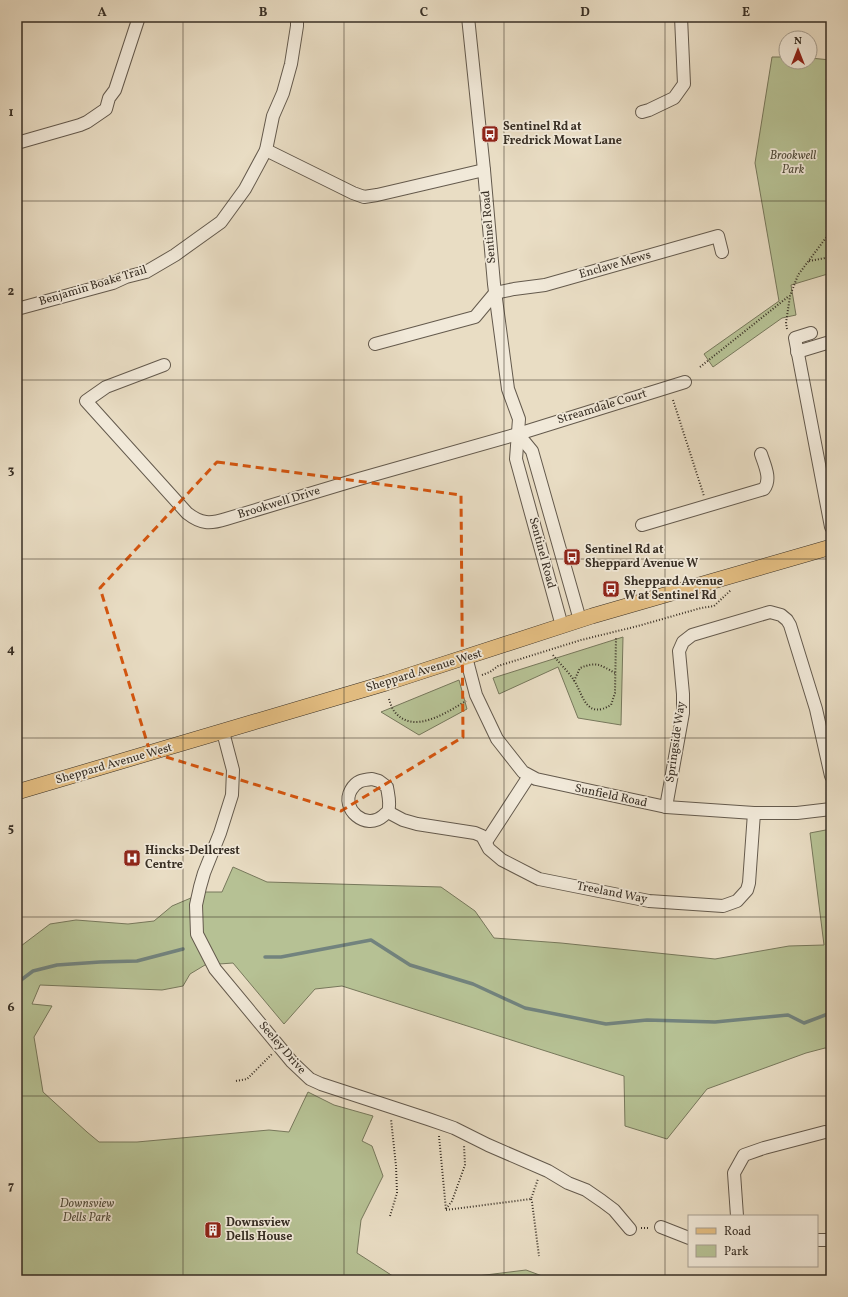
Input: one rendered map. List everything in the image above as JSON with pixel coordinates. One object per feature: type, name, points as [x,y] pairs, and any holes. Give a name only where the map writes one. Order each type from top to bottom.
[{"type":"main road","name":"Sheppard Avenue West","points":[[17,792],[386,683],[580,620],[831,547]]},
{"type":"street","points":[[17,142],[80,125],[106,109],[109,98],[115,90],[139,17]]},
{"type":"street","name":"Benjamin Boake Trail","points":[[17,309],[113,283],[146,272],[175,255],[221,222],[245,190],[266,150],[274,116],[283,93],[291,64],[297,17]]},
{"type":"street","name":"Sentinel Road","points":[[468,17],[495,293],[508,389],[519,419],[516,458],[562,626]]},
{"type":"street","points":[[642,112],[674,98],[684,84],[681,17]]},
{"type":"street","points":[[266,150],[364,197],[393,192],[484,170]]},
{"type":"street","name":"Enclave Mews","points":[[495,293],[514,288],[545,285],[718,236],[722,252]]},
{"type":"street","points":[[375,344],[475,317],[495,293]]},
{"type":"street","points":[[811,333],[795,338],[831,527]]},
{"type":"street","points":[[797,352],[830,342]]},
{"type":"street","name":"Brookwell Drive","points":[[164,365],[106,387],[86,401],[187,513],[194,519],[205,523],[214,523],[226,520],[366,477],[518,434]]},
{"type":"street","name":"Streamdale Court","points":[[518,434],[686,382]]},
{"type":"street","name":"Sentinel Road","points":[[518,434],[532,451],[580,620]]},
{"type":"street","points":[[642,525],[764,489],[767,485],[768,476],[761,454]]},
{"type":"street","name":"Springside Way","points":[[666,807],[682,718],[683,694],[678,655],[680,646],[686,638],[692,635],[765,612],[778,613],[787,620],[790,625],[816,709],[831,776]]},
{"type":"street","name":"Sunfield Road","points":[[466,657],[476,695],[497,739],[518,767],[528,776],[536,780],[666,807],[754,813],[797,813],[831,808]]},
{"type":"street","name":"Seeley Drive","points":[[223,732],[233,770],[232,795],[220,833],[204,873],[196,905],[197,934],[215,969],[296,1066],[310,1079],[321,1084],[437,1122],[542,1169],[568,1183],[586,1190],[614,1210],[630,1229]]},
{"type":"street","points":[[486,842],[528,776]]},
{"type":"street","name":"Treeland Way","points":[[388,812],[403,820],[418,824],[475,833],[482,836],[489,849],[502,860],[539,879],[649,901],[723,906],[737,901],[747,890],[749,883],[754,813]]},
{"type":"street","points":[[737,1215],[734,1173],[744,1155],[764,1148],[825,1132]]},
{"type":"street","points":[[661,1227],[688,1238]]},
{"type":"street","points":[[818,1240],[831,1240]]},
{"type":"path","points":[[808,262],[831,257]]},
{"type":"path","points":[[700,367],[790,296]]},
{"type":"path","points":[[673,400],[703,492]]},
{"type":"path","points":[[472,679],[490,672],[498,666],[567,645],[701,608],[714,606],[736,586]]},
{"type":"path","points":[[553,655],[574,681],[585,703],[593,709],[603,710],[611,705],[615,693],[616,638]]},
{"type":"path","points":[[574,681],[580,668],[590,664],[600,665],[615,674]]},
{"type":"path","points":[[389,700],[394,711],[404,719],[413,722],[431,720],[442,716],[476,695]]},
{"type":"path","points":[[236,1081],[247,1079],[279,1046]]},
{"type":"path","points":[[390,1106],[397,1193],[390,1216]]},
{"type":"path","points":[[437,1122],[446,1210]]},
{"type":"path","points":[[446,1210],[452,1201],[465,1165],[464,1134]]},
{"type":"path","points":[[539,1256],[531,1199],[542,1169]]},
{"type":"path","points":[[446,1210],[531,1199]]},
{"type":"path","points":[[630,1229],[661,1227]]},
{"type":"highlighted area","points":[[217,462],[461,495],[463,737],[341,811],[150,752],[100,588]]},
{"type":"green space","name":"Brookwell Park","points":[[772,57],[778,57],[778,70],[818,70],[818,59],[831,60],[831,273],[791,285],[796,315],[782,318],[713,367],[704,354],[779,301],[755,163]]},
{"type":"green space","points":[[623,637],[621,725],[578,718],[558,667],[499,694],[493,678]]},
{"type":"green space","points":[[459,680],[467,709],[419,735],[381,712]]},
{"type":"green space","name":"Downsview Dells Park","points":[[831,829],[831,1049],[825,1048],[806,1053],[707,1089],[667,1139],[625,1126],[624,1076],[342,986],[315,989],[284,1024],[233,963],[205,965],[190,974],[183,986],[162,990],[40,985],[32,1004],[52,1006],[34,1037],[43,1092],[99,1142],[137,1142],[269,1130],[289,1132],[308,1092],[334,1105],[373,1116],[362,1141],[372,1146],[383,1176],[361,1220],[357,1253],[399,1280],[17,1280],[17,949],[50,924],[76,920],[128,924],[154,921],[172,906],[205,892],[222,892],[233,867],[267,882],[441,887],[475,911],[494,938],[561,943],[715,959],[789,946],[824,945],[810,833]]},
{"type":"green space","points":[[526,1270],[553,1280],[445,1280]]},
{"type":"waterway","points":[[265,957],[281,957],[371,940],[410,965],[473,984],[525,1008],[606,1024],[647,1020],[715,1022],[788,1015],[804,1023],[828,1014],[831,1009]]},
{"type":"waterway","points":[[17,983],[33,971],[57,965],[137,961],[183,949]]},
{"type":"place","name":"Sentinel Rd at Fredrick Mowat Lane","points":[[490,134]]},
{"type":"place","name":"Sentinel Rd at Sheppard Avenue W","points":[[572,557]]},
{"type":"place","name":"Sheppard Avenue W at Sentinel Rd","points":[[611,589]]},
{"type":"place","name":"Hincks-Dellcrest Centre","points":[[132,858]]},
{"type":"place","name":"Downsview Dells House","points":[[213,1230]]}]
